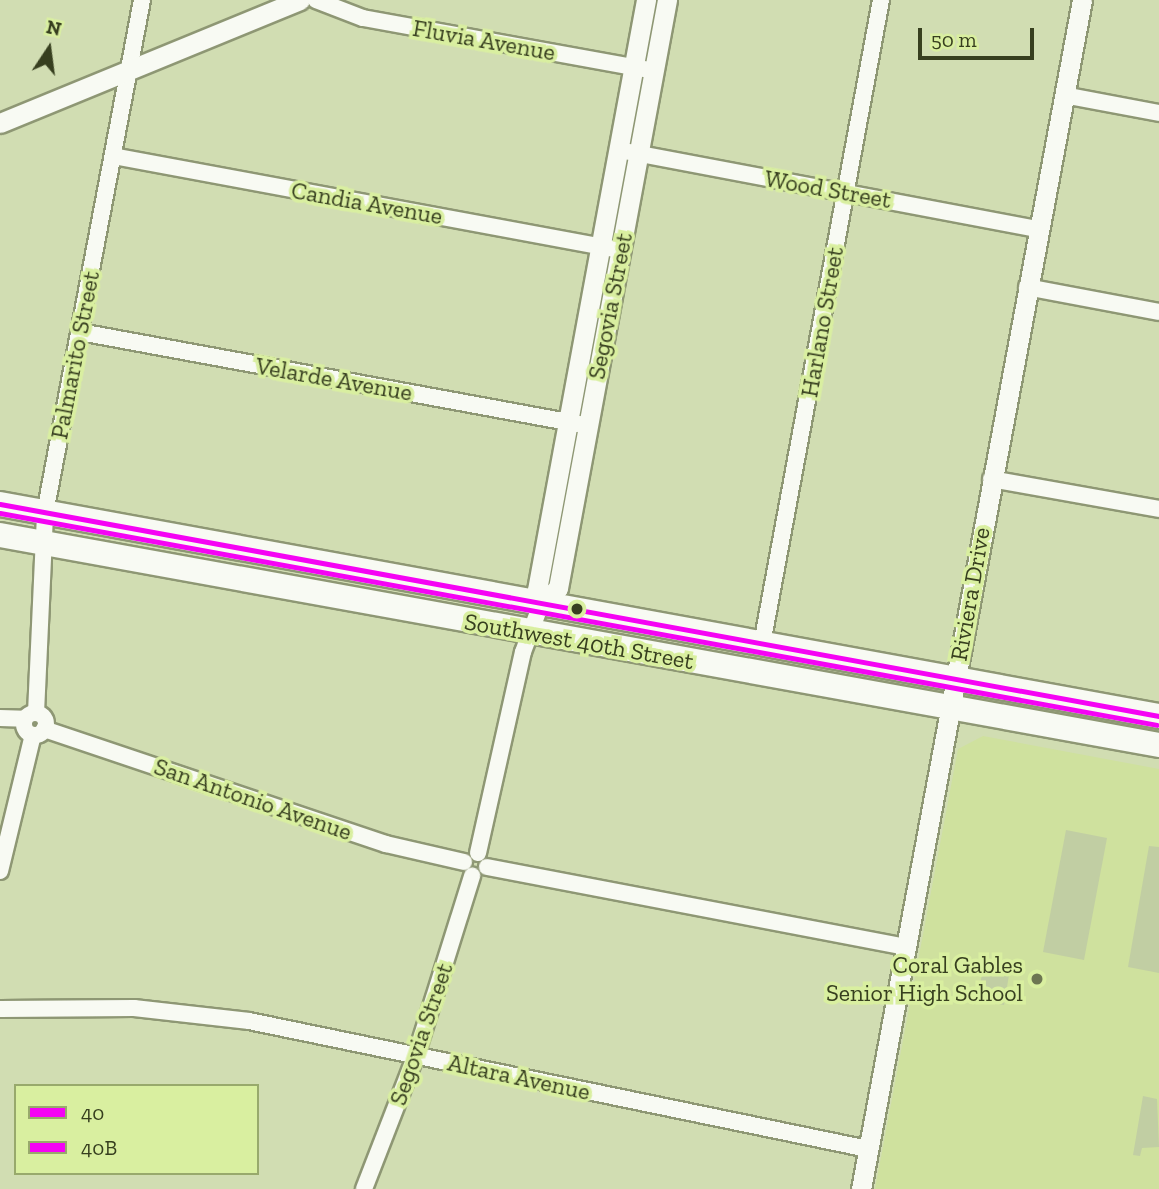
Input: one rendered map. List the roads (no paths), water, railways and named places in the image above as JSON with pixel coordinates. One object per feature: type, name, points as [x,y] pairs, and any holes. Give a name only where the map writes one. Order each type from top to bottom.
[{"type":"main road","name":"Southwest 40th Street","points":[[0,504],[1159,716]]},
{"type":"main road","name":"Southwest 40th Street","points":[[0,535],[1159,745]]},
{"type":"street","name":"Palmarito Street","points":[[30,716],[45,513],[142,0]]},
{"type":"street","points":[[0,123],[128,74],[300,0]]},
{"type":"street","name":"Fluvia Avenue","points":[[316,0],[363,18],[654,71]]},
{"type":"street","name":"Segovia Street","points":[[483,860],[530,632],[541,604],[557,594],[588,425],[611,248],[619,150],[646,0]]},
{"type":"street","name":"Segovia Street","points":[[541,604],[537,590],[568,422],[611,248],[638,154],[667,0]]},
{"type":"street","name":"Harlano Street","points":[[762,644],[881,0]]},
{"type":"street","name":"Riviera Drive","points":[[861,1189],[1082,0]]},
{"type":"street","points":[[1064,95],[1159,113]]},
{"type":"street","name":"Wood Street","points":[[619,150],[1038,229]]},
{"type":"street","name":"Candia Avenue","points":[[113,156],[611,248]]},
{"type":"street","points":[[1027,287],[1159,312]]},
{"type":"street","name":"Velarde Avenue","points":[[79,332],[588,425]]},
{"type":"street","points":[[991,479],[1159,509]]},
{"type":"street","points":[[0,718],[30,716],[39,732],[0,871]]},
{"type":"street","name":"San Antonio Avenue","points":[[39,732],[468,869]]},
{"type":"street","points":[[468,869],[483,860],[905,947]]},
{"type":"street","name":"Segovia Street","points":[[364,1189],[415,1055],[468,869]]},
{"type":"street","name":"Altara Avenue","points":[[0,1009],[192,1013],[415,1055],[868,1149]]},
{"type":"place","name":"Coral Gables Senior High School","points":[[1037,979]]}]
